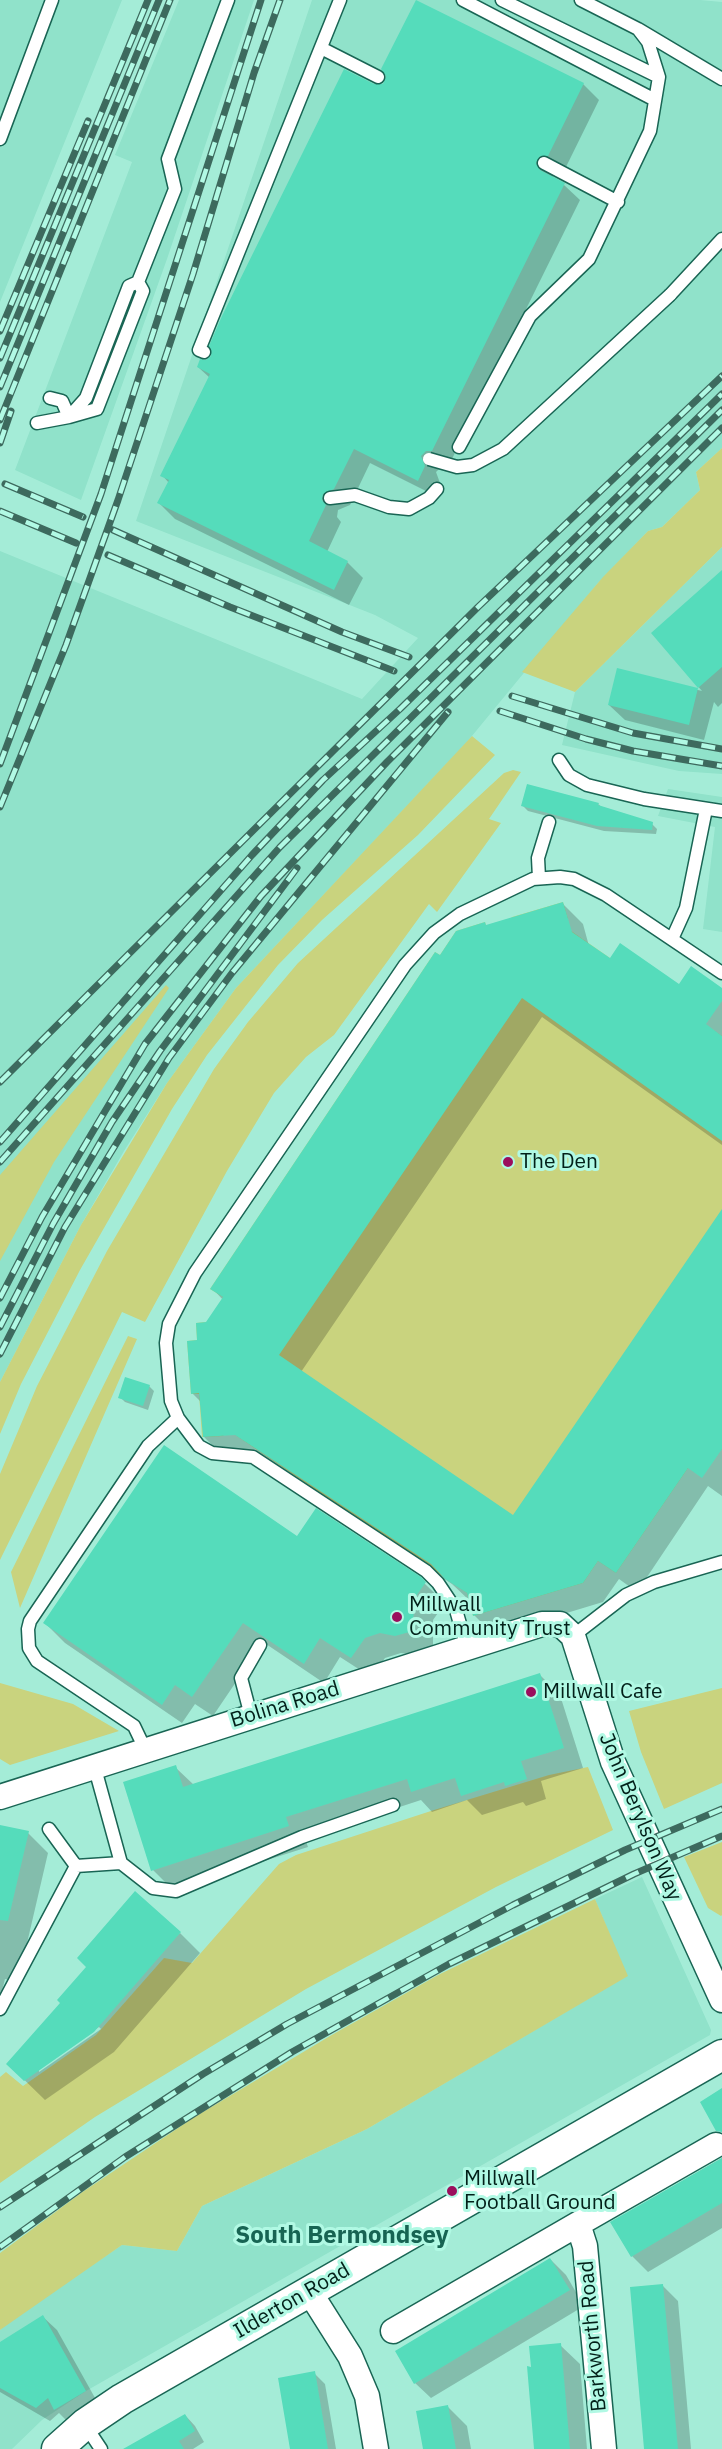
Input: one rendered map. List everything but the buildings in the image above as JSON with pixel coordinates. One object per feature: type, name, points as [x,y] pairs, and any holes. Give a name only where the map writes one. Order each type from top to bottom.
[{"type":"street","name":"Bolina Road","points":[[0,1797],[94,1765],[549,1623],[560,1624],[571,1633]]},
{"type":"street","name":"John Berylson Way","points":[[571,1633],[613,1762],[722,2000]]},
{"type":"street","name":"Ilderton Road","points":[[57,2449],[85,2424],[122,2399],[722,2055]]},
{"type":"street","name":"Barkworth Road","points":[[393,2331],[716,2145]]},
{"type":"street","name":"Barkworth Road","points":[[578,2224],[585,2246],[604,2449]]},
{"type":"street","points":[[309,2291],[350,2356],[367,2396],[376,2449]]},
{"type":"lane","points":[[0,139],[52,0]]},
{"type":"lane","points":[[37,423],[69,417],[86,398],[129,285],[138,282],[175,189],[168,159],[228,0]]},
{"type":"lane","points":[[204,352],[199,350],[340,0]]},
{"type":"lane","points":[[463,0],[656,99]]},
{"type":"lane","points":[[502,0],[659,77]]},
{"type":"lane","points":[[581,0],[638,29],[722,79]]},
{"type":"lane","points":[[459,447],[530,316],[589,259],[650,131],[659,77],[648,42],[638,29]]},
{"type":"lane","points":[[321,48],[378,76]]},
{"type":"lane","points":[[544,163],[618,202]]},
{"type":"lane","points":[[429,459],[456,467],[473,465],[503,449],[670,295],[722,239]]},
{"type":"lane","points":[[50,398],[62,401],[69,417]]},
{"type":"lane","points":[[330,498],[355,495],[389,507],[409,509],[429,498],[437,489]]},
{"type":"lane","points":[[560,760],[569,775],[587,785],[644,799],[722,811]]},
{"type":"lane","points":[[672,939],[686,908],[706,809]]},
{"type":"lane","points":[[539,878],[538,858],[549,822]]},
{"type":"lane","points":[[467,1648],[456,1610],[438,1583],[426,1571],[253,1457],[206,1452],[178,1418],[171,1401],[166,1343],[169,1324],[195,1273],[405,965],[423,943],[460,914],[520,884],[539,878],[560,877],[588,884],[722,973]]},
{"type":"lane","points":[[145,1749],[134,1726],[37,1661],[29,1648],[28,1629],[30,1621],[148,1446],[178,1418]]},
{"type":"lane","points":[[571,1633],[626,1595],[654,1582],[722,1562]]},
{"type":"lane","points":[[251,1716],[241,1678],[260,1645]]},
{"type":"lane","points":[[94,1765],[121,1863],[153,1888],[176,1892],[302,1837],[393,1805]]},
{"type":"lane","points":[[49,1829],[76,1866]]},
{"type":"lane","points":[[76,1866],[121,1863]]},
{"type":"lane","points":[[0,2009],[76,1866]]},
{"type":"lane","points":[[85,2424],[101,2449]]},
{"type":"shaded area","points":[[0,0],[122,0],[0,302]]},
{"type":"shaded area","points":[[179,0],[254,0],[167,259],[81,500],[15,470],[132,162],[115,155]]},
{"type":"shaded area","points":[[312,0],[700,0],[722,2],[722,448],[696,472],[700,490],[662,527],[648,531],[598,583],[467,742],[236,988],[167,1083],[124,1151],[81,1225],[0,1382],[0,551],[362,699],[418,638],[375,615],[136,521]]},
{"type":"shaded area","points":[[722,448],[722,547],[575,692],[522,672],[603,577],[648,531],[662,527],[700,490],[696,472]]},
{"type":"shaded area","points":[[722,547],[722,774],[679,771],[562,745],[575,692]]},
{"type":"shaded area","points":[[472,736],[495,755],[418,835],[322,920],[278,965],[207,1055],[172,1109],[80,1270],[21,1384],[0,1434],[0,1382],[81,1225],[167,1083],[236,988]]},
{"type":"shaded area","points":[[513,770],[521,772],[489,819],[501,823],[437,912],[429,904],[334,1035],[306,1057],[274,1093],[227,1171],[145,1322],[122,1312],[0,1560],[0,1474],[37,1386],[107,1251],[214,1069],[248,1022],[298,963],[504,773]]},
{"type":"shaded area","points":[[668,789],[722,797],[722,932],[703,929],[715,827],[658,816]]},
{"type":"shaded area","name":"The Den","points":[[563,902],[568,919],[564,926],[722,1036],[722,1449],[688,1468],[616,1573],[598,1561],[583,1583],[473,1616],[467,1593],[228,1430],[223,1436],[202,1437],[199,1394],[191,1394],[187,1341],[197,1340],[196,1323],[214,1321],[223,1297],[210,1289],[435,952],[440,955],[456,931],[485,922],[491,942],[512,917]]},
{"type":"shaded area","points":[[166,985],[169,988],[54,1162],[0,1261],[0,1175]]},
{"type":"shaded area","points":[[128,1336],[137,1339],[20,1608],[11,1572]]},
{"type":"shaded area","points":[[0,1683],[73,1704],[119,1731],[10,1765],[0,1759]]},
{"type":"shaded area","points":[[722,1688],[722,1783],[664,1809],[641,1752],[629,1711]]},
{"type":"shaded area","points":[[588,1767],[613,1830],[496,1887],[306,1989],[95,2117],[0,2183],[0,2077],[6,2072],[23,2086],[96,2035],[164,1958],[192,1963],[279,1864],[296,1855],[434,1810],[549,1775]]},
{"type":"shaded area","points":[[722,1842],[721,1916],[708,1908],[684,1857]]},
{"type":"shaded area","points":[[642,1877],[711,2030],[710,2035],[86,2391],[42,2420],[12,2449],[0,2449],[0,2330],[8,2322],[122,2245],[177,2251],[202,2206],[367,2129],[627,1976],[595,1899]]},
{"type":"shaded area","points":[[595,1899],[628,1976],[367,2129],[202,2206],[177,2251],[122,2245],[0,2330],[0,2253],[81,2193],[193,2118],[330,2036],[438,1975]]},
{"type":"railway","points":[[0,358],[148,0]]},
{"type":"railway","points":[[0,387],[159,0]]},
{"type":"railway","points":[[0,420],[170,0]]},
{"type":"railway","points":[[0,764],[101,494],[261,0]]},
{"type":"railway","points":[[0,807],[66,645],[118,500],[193,274],[254,73],[280,0]]},
{"type":"railway","points":[[0,331],[88,121]]},
{"type":"railway","points":[[0,1082],[478,607],[722,376]]},
{"type":"railway","points":[[0,1142],[252,855],[323,780],[400,709],[722,394]]},
{"type":"railway","points":[[0,1162],[280,847],[722,410]]},
{"type":"railway","points":[[0,443],[11,411]]},
{"type":"railway","points":[[0,1298],[42,1217],[145,1044],[261,896],[387,762],[722,428]]},
{"type":"railway","points":[[5,484],[83,517]]},
{"type":"railway","points":[[0,511],[76,543]]},
{"type":"railway","points":[[113,530],[342,632],[409,657]]},
{"type":"railway","points":[[108,555],[230,607],[394,671]]},
{"type":"railway","points":[[512,696],[633,733],[722,749]]},
{"type":"railway","points":[[500,711],[586,739],[633,751],[722,766]]},
{"type":"railway","points":[[0,1354],[65,1227],[169,1058],[232,973],[448,712]]},
{"type":"railway","points":[[0,1327],[53,1224],[112,1122],[160,1051],[297,868]]},
{"type":"railway","points":[[0,2207],[203,2074],[287,2024],[513,1905],[625,1850],[722,1809]]},
{"type":"railway","points":[[0,2247],[125,2157],[292,2052],[449,1964],[634,1874],[722,1836]]},
{"type":"place","name":"The Den","points":[[508,1162]]},
{"type":"place","name":"Millwall Community Trust","points":[[397,1617]]},
{"type":"place","name":"Millwall Cafe","points":[[531,1692]]},
{"type":"place","name":"Millwall Football Ground","points":[[452,2191]]},
{"type":"district","name":"South Bermondsey","points":[[342,2236]]}]
